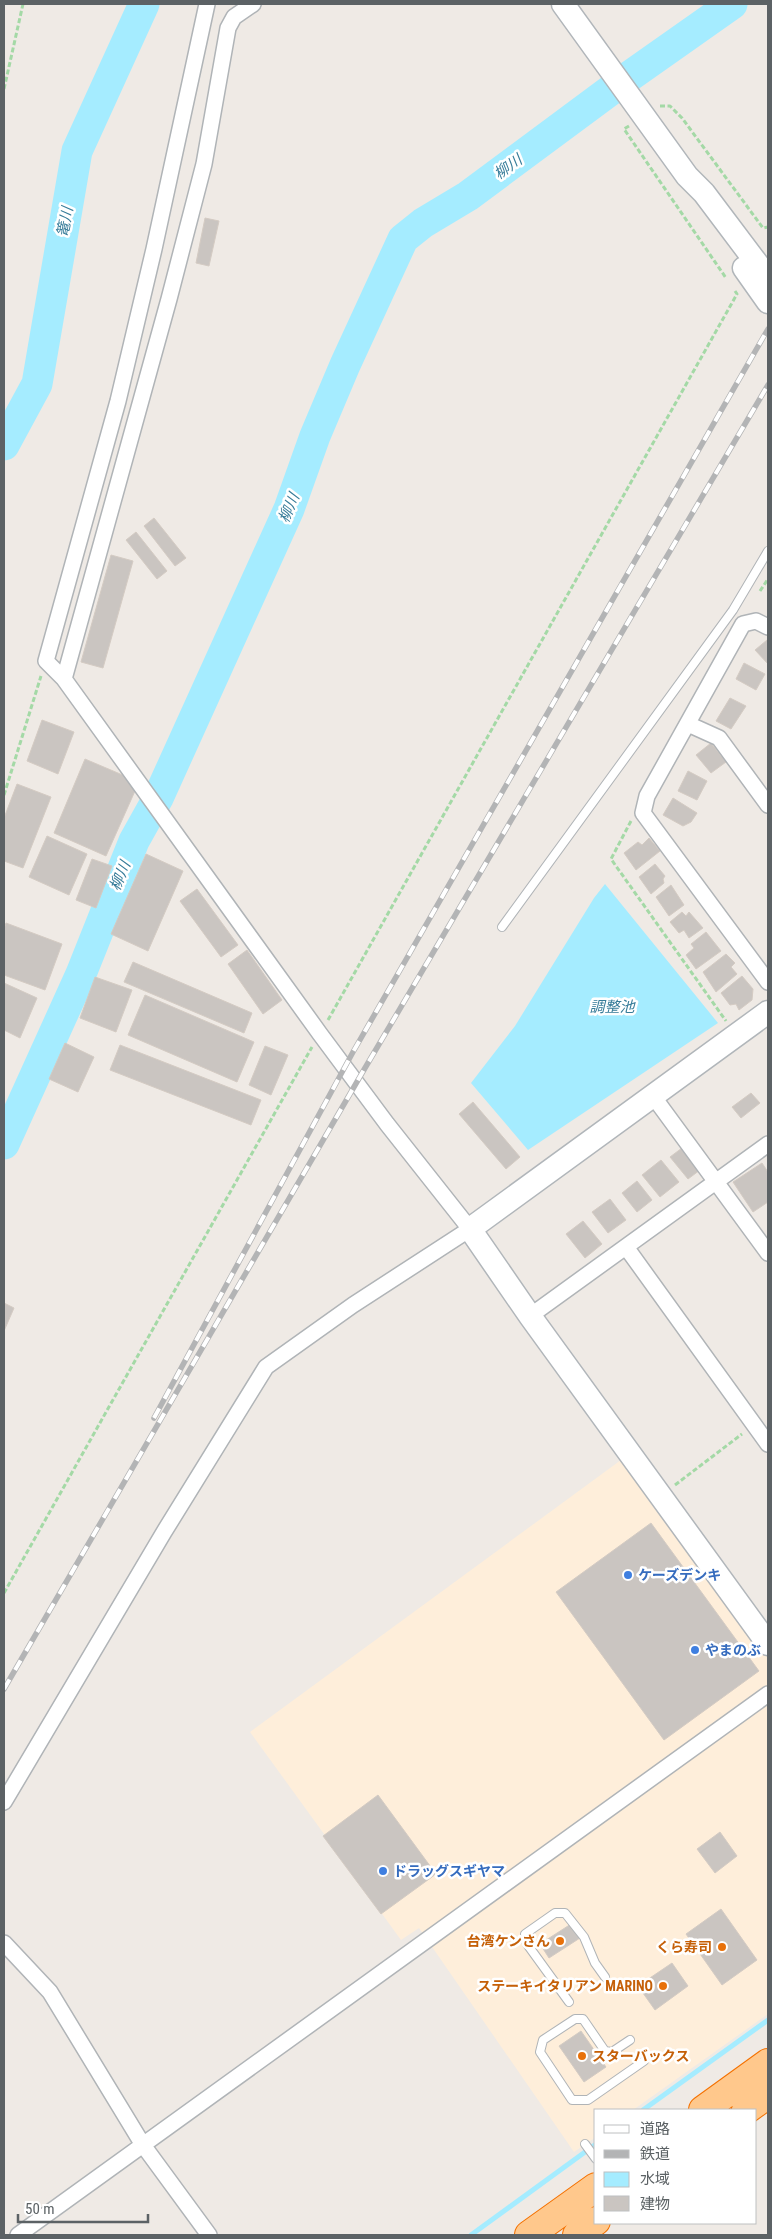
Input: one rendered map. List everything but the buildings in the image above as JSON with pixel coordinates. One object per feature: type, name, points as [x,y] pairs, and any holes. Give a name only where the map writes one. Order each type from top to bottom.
[{"type":"highway","points":[[704,2109],[768,2063]]},
{"type":"highway","points":[[747,2109],[768,2094]]},
{"type":"highway","points":[[529,2235],[594,2188]]},
{"type":"highway","points":[[577,2235],[594,2222]]},
{"type":"street","points":[[206,4],[154,249],[118,401],[46,661],[64,678],[108,740],[144,786],[320,1034],[470,1229],[530,1316],[768,1644]]},
{"type":"street","points":[[64,678],[169,299],[201,173],[228,28],[234,17],[253,4]]},
{"type":"street","points":[[563,4],[687,176],[704,193],[768,278]]},
{"type":"street","points":[[687,176],[694,198],[768,302]]},
{"type":"street","points":[[762,624],[743,624],[647,796],[643,813],[768,982]]},
{"type":"street","points":[[688,724],[719,738],[768,805]]},
{"type":"street","points":[[4,1802],[164,1532],[266,1367],[353,1305],[470,1229],[768,1012]]},
{"type":"street","points":[[653,1096],[768,1253]]},
{"type":"street","points":[[530,1316],[768,1144]]},
{"type":"street","points":[[626,1247],[768,1444]]},
{"type":"street","points":[[18,2235],[768,1694]]},
{"type":"street","points":[[4,1943],[50,1992],[143,2146],[209,2235]]},
{"type":"lane","points":[[502,927],[733,610],[768,551]]},
{"type":"lane","points":[[569,2002],[527,1944],[525,1934],[555,1913],[564,1913],[584,1937],[594,1963],[605,1977]]},
{"type":"lane","points":[[630,2040],[612,2052],[605,2050],[583,2019],[575,2019],[543,2040],[540,2052],[572,2100],[588,2100],[644,2060]]},
{"type":"lane","points":[[585,2144],[594,2156]]},
{"type":"path","points":[[4,89],[23,4]]},
{"type":"path","points":[[4,1592],[737,294],[624,129],[642,114],[656,106],[670,106],[682,118],[763,228],[768,227]]},
{"type":"path","points":[[762,624],[754,600],[768,579]]},
{"type":"path","points":[[4,795],[46,661]]},
{"type":"path","points":[[643,813],[635,812],[611,859],[728,1024]]},
{"type":"path","points":[[661,1495],[754,1425]]},
{"type":"shaded area","points":[[636,1449],[768,1649],[768,2014],[634,2109],[594,2109],[594,2138],[574,2152],[419,1928],[401,1940],[250,1732]]},
{"type":"water","name":"調整池","points":[[605,884],[718,1023],[528,1150],[471,1083],[515,1026],[594,898]]},
{"type":"waterway","name":"篭川","points":[[4,445],[37,384],[77,151],[144,4]]},
{"type":"waterway","name":"柳川","points":[[4,1144],[81,974],[134,841],[158,798],[289,509],[315,436],[345,365],[403,239],[423,223],[468,196],[627,78],[732,4]]},
{"type":"waterway","points":[[644,2109],[768,2020]]},
{"type":"waterway","points":[[471,2235],[594,2145]]},
{"type":"railway","points":[[154,1418],[353,1052],[768,329]]},
{"type":"railway","points":[[4,1689],[365,1068],[768,385]]},
{"type":"place","name":"ケーズデンキ","points":[[628,1575]]},
{"type":"place","name":"やまのぶ","points":[[695,1650]]},
{"type":"place","name":"ドラッグスギヤマ","points":[[383,1871]]},
{"type":"place","name":"台湾ケンさん","points":[[560,1941]]},
{"type":"place","name":"くら寿司","points":[[722,1947]]},
{"type":"place","name":"ステーキイタリアン MARINO","points":[[663,1986]]},
{"type":"place","name":"スターバックス","points":[[582,2056]]}]
